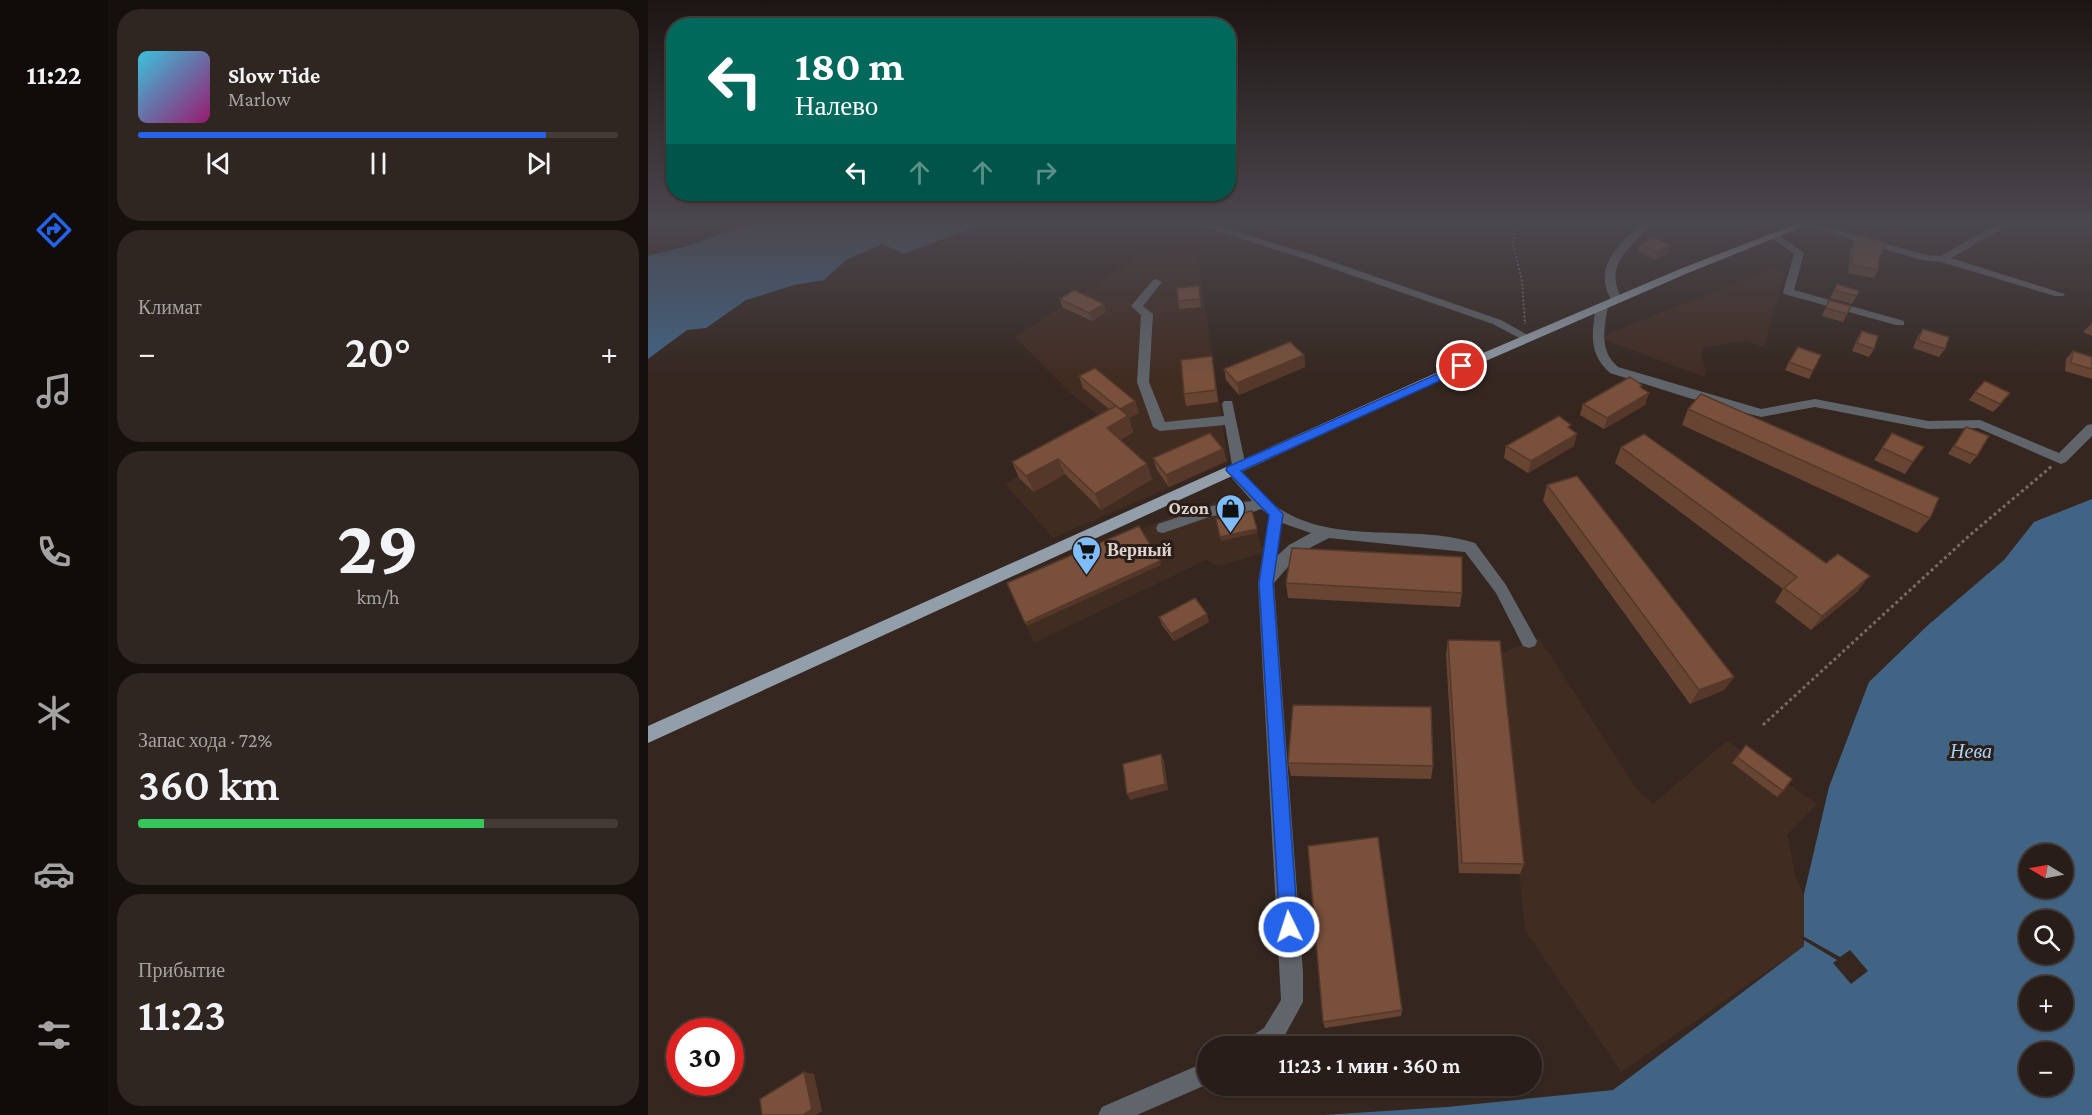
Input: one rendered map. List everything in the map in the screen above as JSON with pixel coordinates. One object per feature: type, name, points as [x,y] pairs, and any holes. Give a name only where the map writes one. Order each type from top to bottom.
[{"type":"main road","points":[[648,735],[1527,338],[1683,273]]},
{"type":"street","points":[[1358,273],[1497,322],[1527,338]]},
{"type":"street","points":[[1609,273],[1611,293],[1616,300]]},
{"type":"street","points":[[1793,273],[1788,292],[1900,323]]},
{"type":"street","points":[[1987,273],[2060,294]]},
{"type":"street","points":[[1157,282],[1137,306],[1147,314],[1143,382],[1160,427],[1231,420]]},
{"type":"street","points":[[1602,306],[1597,338],[1600,355],[1614,370],[1693,396],[1761,413],[1815,403],[1928,425],[1980,424],[2061,459],[2092,428]]},
{"type":"street","points":[[1228,404],[1236,468],[1270,508],[1296,524],[1329,532],[1470,547],[1501,589],[1529,641]]},
{"type":"street","points":[[1163,528],[1211,511],[1253,507],[1270,508]]},
{"type":"street","points":[[1270,508],[1266,583],[1292,972],[1292,1002],[1272,1036]]},
{"type":"street","points":[[1266,583],[1284,556],[1299,544],[1329,532]]},
{"type":"street","points":[[1110,1115],[1197,1077]]},
{"type":"path","points":[[1519,273],[1527,338]]},
{"type":"path","points":[[1763,725],[1970,535],[2061,459]]},
{"type":"shaded area","points":[[1113,273],[1200,273],[1228,462],[1053,538],[1005,484],[1107,422],[1069,392],[1015,337]]},
{"type":"shaded area","points":[[1760,273],[1785,273],[1764,347],[1746,341],[1704,347],[1701,355],[1706,371],[1704,377],[1603,339],[1610,333]]},
{"type":"shaded area","points":[[1228,500],[1249,500],[1263,553],[1219,566],[1206,560],[1034,643],[1008,586],[1191,508]]},
{"type":"shaded area","points":[[1539,638],[1638,791],[1653,804],[1727,741],[1817,804],[1787,835],[1796,878],[1823,933],[1621,1072],[1525,930],[1497,655]]},
{"type":"water","points":[[648,273],[832,273],[824,280],[794,285],[746,300],[706,328],[687,330],[648,359]]},
{"type":"water","name":"Нева","points":[[2092,499],[2092,1115],[1323,1115],[1447,1107],[1613,1090],[1804,946],[1804,894],[1829,787],[1869,682],[1927,626],[2004,560],[2034,522]]},
{"type":"pier","points":[[1801,935],[1840,957],[1850,950],[1868,971],[1851,984],[1833,963],[1837,960],[1802,939]]},
{"type":"building","points":[[1837,284],[1859,291],[1857,296],[1834,290]]},
{"type":"building","points":[[1199,286],[1200,299],[1178,301],[1177,288]]},
{"type":"building","points":[[1074,290],[1104,304],[1089,313],[1060,299]]},
{"type":"building","points":[[1829,300],[1851,306],[1847,314],[1826,308]]},
{"type":"building","points":[[1923,329],[1949,337],[1945,349],[1918,340]]},
{"type":"building","points":[[1862,331],[1878,336],[1874,349],[1857,343]]},
{"type":"building","points":[[1290,342],[1304,355],[1237,383],[1224,369]]},
{"type":"building","points":[[1798,347],[1821,355],[1813,371],[1789,362]]},
{"type":"building","points":[[2073,351],[2092,357],[2092,369],[2071,363]]},
{"type":"building","points":[[1212,356],[1216,390],[1184,394],[1181,360]]},
{"type":"building","points":[[1095,368],[1135,401],[1120,409],[1079,376]]},
{"type":"building","points":[[1630,377],[1649,393],[1607,418],[1583,404]]},
{"type":"building","points":[[1985,381],[2010,393],[2000,404],[1975,392]]},
{"type":"building","points":[[1701,394],[1939,498],[1930,518],[1688,409]]},
{"type":"building","points":[[1116,406],[1128,416],[1107,428],[1147,464],[1095,494],[1058,459],[1026,476],[1012,462]]},
{"type":"building","points":[[1559,416],[1571,425],[1568,427],[1577,434],[1531,461],[1506,446]]},
{"type":"building","points":[[1966,427],[1989,436],[1977,456],[1954,446]]},
{"type":"building","points":[[1210,433],[1223,449],[1166,475],[1153,458]]},
{"type":"building","points":[[1892,433],[1924,447],[1913,462],[1882,448]]},
{"type":"building","points":[[1644,434],[1826,563],[1838,554],[1870,576],[1822,616],[1784,588],[1797,577],[1621,447]]},
{"type":"building","points":[[1577,476],[1734,677],[1699,690],[1547,485]]},
{"type":"building","points":[[1252,511],[1257,529],[1220,537],[1216,519]]},
{"type":"building","name":"Верный","points":[[1139,526],[1160,561],[1025,623],[1007,583]]},
{"type":"building","points":[[1292,548],[1462,557],[1462,593],[1286,583]]},
{"type":"building","points":[[1195,598],[1207,614],[1171,634],[1159,617]]},
{"type":"building","points":[[1448,640],[1500,641],[1524,864],[1462,863]]},
{"type":"building","points":[[1293,705],[1431,707],[1433,766],[1288,763]]},
{"type":"building","points":[[1746,745],[1792,779],[1783,791],[1737,757]]},
{"type":"building","points":[[1161,754],[1165,784],[1127,794],[1123,764]]},
{"type":"building","points":[[1378,837],[1402,1010],[1323,1022],[1308,846]]},
{"type":"building","points":[[804,1072],[812,1109],[803,1115],[762,1115],[760,1099]]},
{"type":"place","name":"Ozon","points":[[1230,534]]},
{"type":"place","name":"Верный","points":[[1086,576]]},
{"type":"route","points":[[1289,927],[1266,583],[1276,514],[1232,470],[1462,366]]}]
